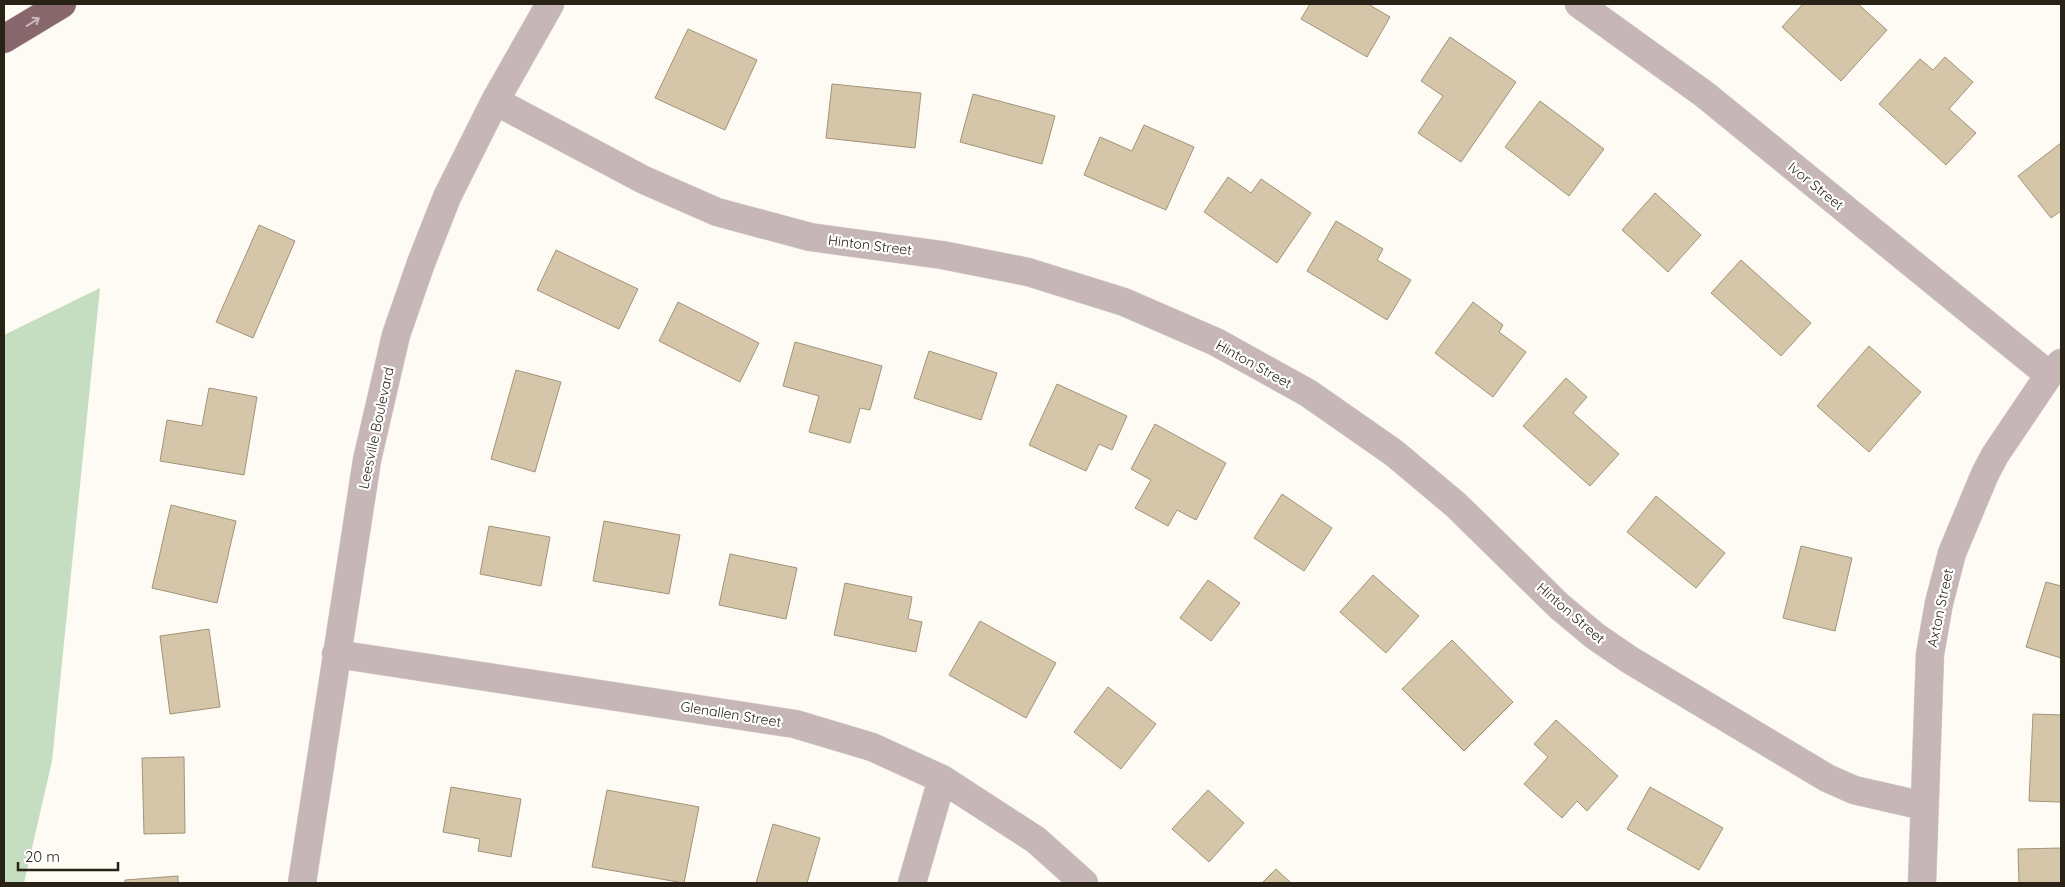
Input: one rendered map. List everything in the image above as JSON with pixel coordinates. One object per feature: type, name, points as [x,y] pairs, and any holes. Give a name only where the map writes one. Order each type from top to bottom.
[{"type":"highway","points":[[4,40],[62,4]]},
{"type":"street","name":"Leesville Boulevard","points":[[302,883],[367,460],[396,335],[420,263],[447,197],[494,101],[550,4]]},
{"type":"street","name":"Ivor Street","points":[[1579,4],[1704,94],[2055,369]]},
{"type":"street","name":"Hinton Street","points":[[494,101],[644,180],[717,212],[810,237],[942,254],[1028,272],[1124,302],[1216,342],[1308,393],[1394,453],[1456,505],[1559,606],[1595,636],[1630,660],[1828,778],[1854,790],[1924,806]]},
{"type":"street","name":"Axton Street","points":[[1922,883],[1930,654],[1939,603],[1952,553],[1988,468],[2055,369]]},
{"type":"street","name":"Glenallen Street","points":[[336,654],[796,724],[872,746],[942,779],[1036,840],[1084,883]]},
{"type":"street","points":[[912,883],[942,779]]},
{"type":"green space","points":[[100,288],[52,761],[24,883],[4,883],[4,335]]},
{"type":"building","points":[[1310,4],[1368,4],[1390,17],[1367,57],[1301,19]]},
{"type":"building","points":[[1803,4],[1858,4],[1887,30],[1841,81],[1782,27]]},
{"type":"building","points":[[688,29],[757,60],[725,130],[655,98]]},
{"type":"building","points":[[1450,37],[1516,82],[1461,162],[1418,133],[1443,96],[1421,81]]},
{"type":"building","points":[[1945,57],[1973,82],[1949,109],[1976,133],[1946,165],[1879,104],[1920,59],[1933,70]]},
{"type":"building","points":[[832,84],[921,93],[915,148],[826,138]]},
{"type":"building","points":[[973,94],[1055,116],[1042,164],[960,142]]},
{"type":"building","points":[[1540,101],[1604,149],[1569,196],[1505,147]]},
{"type":"building","points":[[1144,125],[1194,147],[1166,210],[1084,175],[1100,137],[1132,151]]},
{"type":"building","points":[[2061,143],[2061,211],[2051,218],[2018,176]]},
{"type":"building","points":[[1228,177],[1251,193],[1261,179],[1311,213],[1277,263],[1204,212]]},
{"type":"building","points":[[1655,193],[1701,235],[1668,272],[1622,230]]},
{"type":"building","points":[[1336,221],[1383,249],[1377,260],[1411,280],[1387,320],[1307,271]]},
{"type":"building","points":[[259,225],[295,241],[253,338],[216,322]]},
{"type":"building","points":[[556,250],[638,289],[619,329],[537,290]]},
{"type":"building","points":[[1741,260],[1811,323],[1781,356],[1711,293]]},
{"type":"building","points":[[678,302],[759,343],[740,382],[659,341]]},
{"type":"building","points":[[1473,302],[1503,325],[1499,332],[1526,352],[1493,397],[1435,353]]},
{"type":"building","points":[[795,342],[882,366],[870,410],[860,408],[850,443],[809,432],[819,396],[783,386]]},
{"type":"building","points":[[1869,346],[1921,392],[1869,452],[1817,406]]},
{"type":"building","points":[[929,351],[997,373],[981,420],[914,398]]},
{"type":"building","points":[[516,370],[561,382],[535,472],[491,459]]},
{"type":"building","points":[[1566,378],[1587,397],[1573,413],[1619,454],[1590,486],[1523,426]]},
{"type":"building","points":[[1057,384],[1127,416],[1112,450],[1099,444],[1086,471],[1029,445]]},
{"type":"building","points":[[209,388],[257,397],[244,475],[160,461],[167,420],[202,426]]},
{"type":"building","points":[[1155,424],[1226,463],[1196,520],[1177,510],[1168,526],[1135,508],[1151,480],[1131,469]]},
{"type":"building","points":[[1282,494],[1332,528],[1304,571],[1254,538]]},
{"type":"building","points":[[1656,496],[1725,553],[1696,588],[1627,532]]},
{"type":"building","points":[[171,505],[236,521],[217,603],[152,588]]},
{"type":"building","points":[[604,521],[680,535],[669,594],[593,581]]},
{"type":"building","points":[[489,526],[550,537],[541,586],[480,574]]},
{"type":"building","points":[[1801,546],[1852,558],[1835,631],[1783,618]]},
{"type":"building","points":[[730,554],[797,568],[786,619],[719,605]]},
{"type":"building","points":[[1373,575],[1419,616],[1386,653],[1340,612]]},
{"type":"building","points":[[1208,580],[1240,603],[1211,641],[1180,618]]},
{"type":"building","points":[[2046,582],[2061,586],[2061,658],[2026,647]]},
{"type":"building","points":[[845,583],[912,597],[908,619],[922,622],[916,652],[834,635]]},
{"type":"building","points":[[980,621],[1056,663],[1026,718],[949,675]]},
{"type":"building","points":[[209,629],[220,707],[170,714],[160,636]]},
{"type":"building","points":[[1452,640],[1513,702],[1464,751],[1402,689]]},
{"type":"building","points":[[1108,687],[1156,724],[1121,769],[1074,732]]},
{"type":"building","points":[[2033,714],[2061,715],[2061,802],[2029,801]]},
{"type":"building","points":[[1556,720],[1618,776],[1587,811],[1577,801],[1562,818],[1524,784],[1548,757],[1534,744]]},
{"type":"building","points":[[184,757],[185,833],[144,834],[142,758]]},
{"type":"building","points":[[451,787],[521,799],[511,857],[478,851],[480,839],[443,832]]},
{"type":"building","points":[[1650,787],[1723,828],[1699,870],[1627,829]]},
{"type":"building","points":[[607,790],[699,807],[684,883],[592,867]]},
{"type":"building","points":[[1208,790],[1244,823],[1209,862],[1172,829]]},
{"type":"building","points":[[773,824],[820,838],[807,883],[756,883]]},
{"type":"building","points":[[2061,848],[2061,883],[2019,883],[2018,849]]},
{"type":"building","points":[[1276,869],[1291,883],[1262,883]]},
{"type":"building","points":[[178,876],[178,883],[125,883],[125,880]]}]
